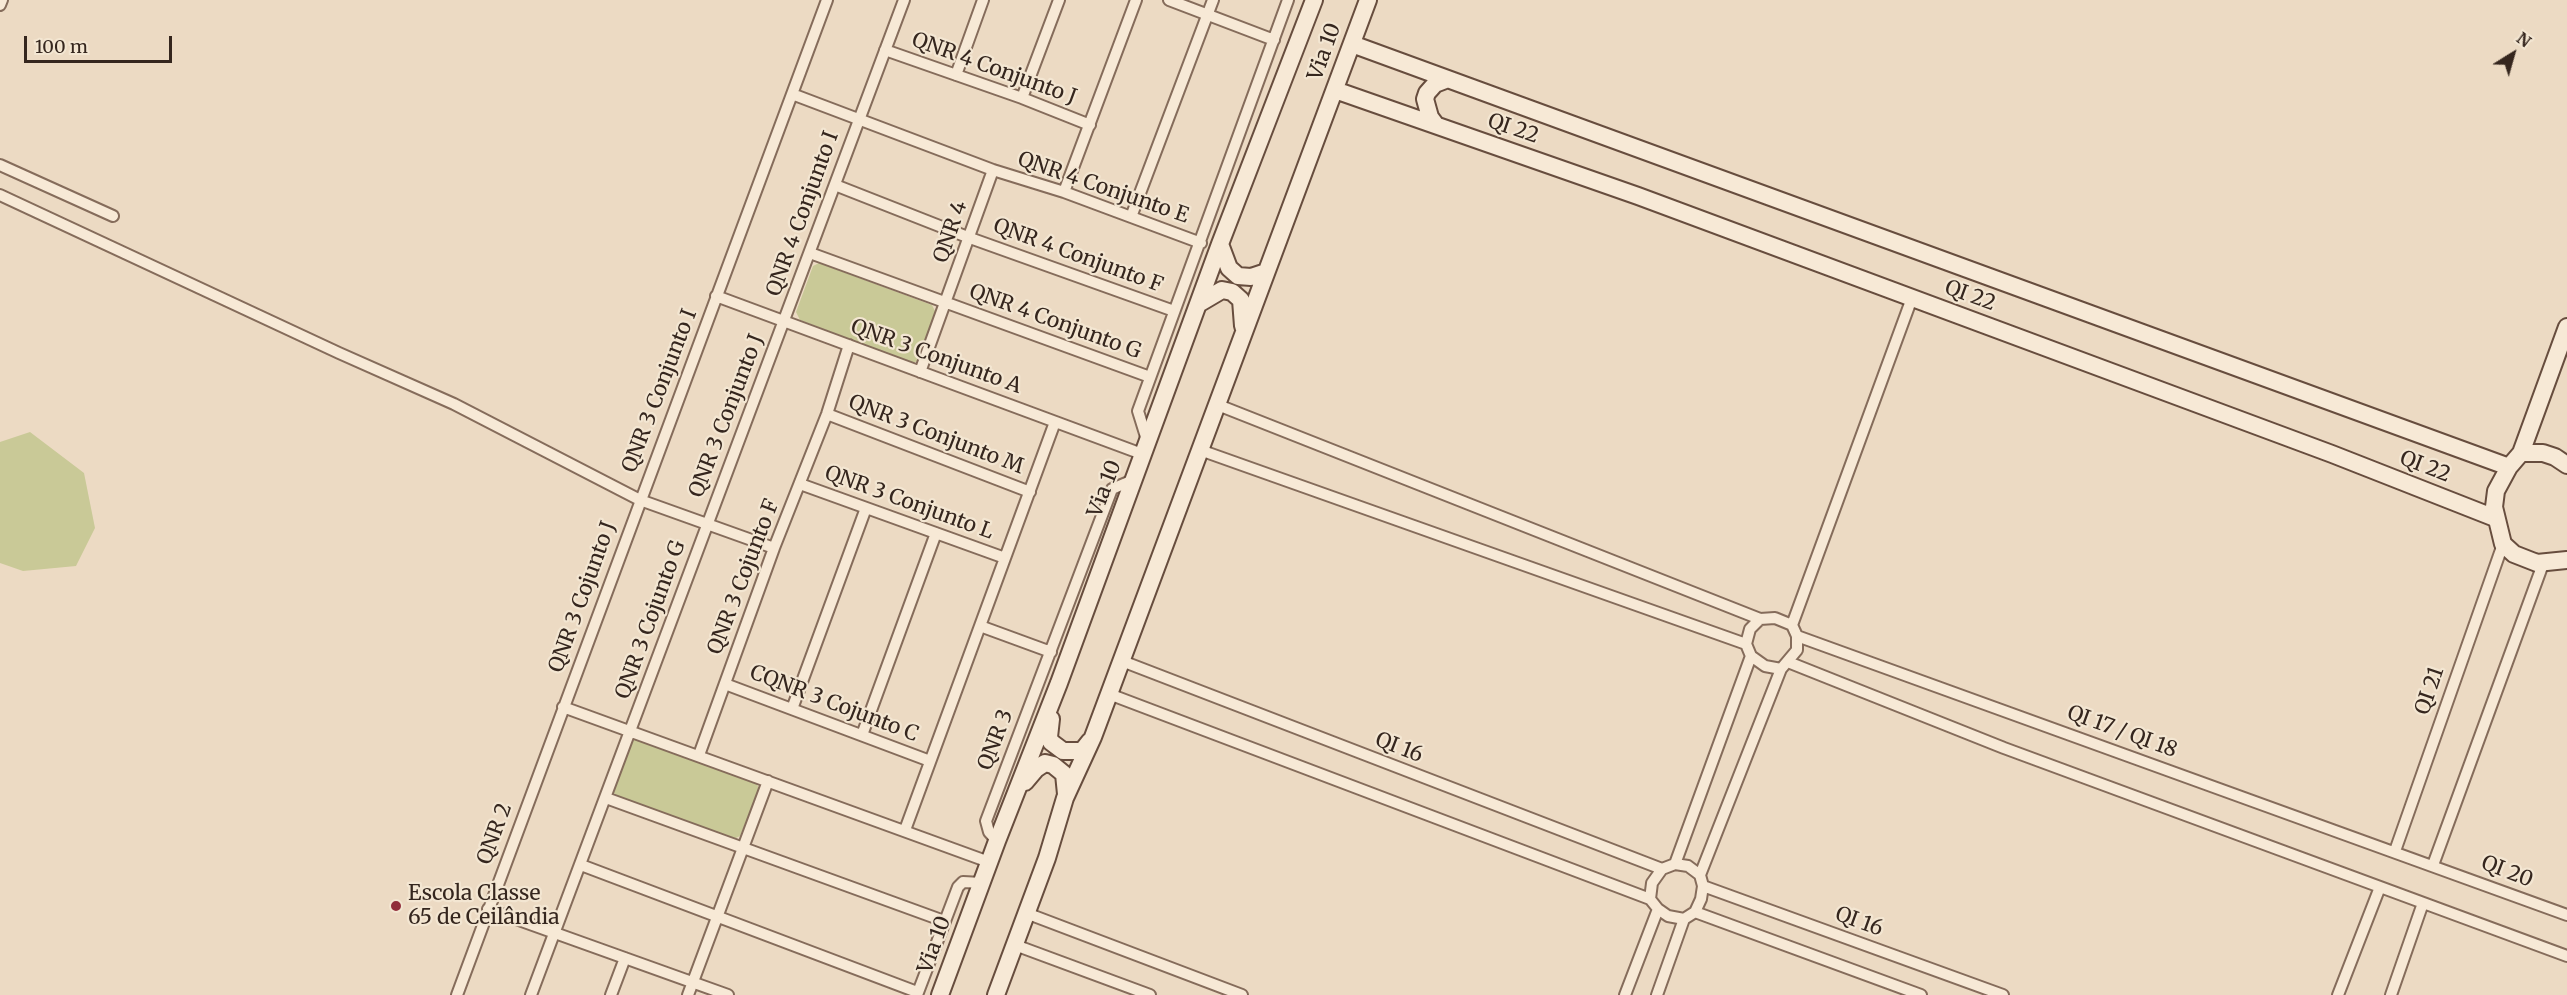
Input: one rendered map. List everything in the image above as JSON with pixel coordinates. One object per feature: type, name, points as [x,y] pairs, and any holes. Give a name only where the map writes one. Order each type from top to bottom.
[{"type":"street","points":[[0,5],[2,0]]},
{"type":"street","points":[[716,296],[827,0]]},
{"type":"street","points":[[859,121],[904,0]]},
{"type":"street","points":[[956,75],[983,0]]},
{"type":"street","points":[[1022,98],[1059,0]]},
{"type":"street","points":[[1064,192],[1137,0]]},
{"type":"street","points":[[1169,0],[1274,40]]},
{"type":"street","points":[[1131,217],[1213,0]]},
{"type":"street","points":[[1145,447],[1138,411],[1288,0]]},
{"type":"street","name":"Via 10","points":[[940,995],[1059,683],[1220,244],[1314,0]]},
{"type":"street","name":"Via 10","points":[[996,995],[1065,798],[1093,737],[1122,662],[1368,0]]},
{"type":"street","points":[[1352,44],[2509,467]]},
{"type":"street","name":"QNR 4 Conjunto J","points":[[885,50],[1090,124]]},
{"type":"street","points":[[1436,125],[1430,117],[1425,99],[1435,84],[1448,79]]},
{"type":"street","name":"QI 22","points":[[1335,90],[1638,196],[2332,454],[2495,518]]},
{"type":"street","points":[[792,94],[993,170]]},
{"type":"street","name":"QNR 4 Conjunto I","points":[[784,321],[859,121]]},
{"type":"street","points":[[0,165],[113,216]]},
{"type":"street","name":"QNR 4 Conjunto E","points":[[993,170],[1064,192],[1201,243]]},
{"type":"street","name":"QNR 4","points":[[946,304],[993,170]]},
{"type":"street","name":"QNR 4 Conjunto F","points":[[835,185],[970,238],[1174,310]]},
{"type":"street","points":[[0,195],[339,354],[454,404],[640,500],[774,548]]},
{"type":"street","points":[[1220,244],[1229,268],[1238,276],[1251,277],[1266,272]]},
{"type":"street","points":[[810,253],[946,304]]},
{"type":"street","points":[[1200,303],[1222,290],[1238,296],[1242,306],[1243,333]]},
{"type":"street","name":"QNR 3 Conjunto A","points":[[716,296],[1055,422],[1145,447]]},
{"type":"street","name":"QNR 3 Conjunto I","points":[[640,500],[716,296]]},
{"type":"street","points":[[1109,694],[1144,710],[1650,899],[1668,916],[1684,918],[1695,912],[1701,899],[1701,881],[1784,666],[1797,650],[1795,631],[1912,298]]},
{"type":"street","name":"QNR 4 Conjunto G","points":[[920,372],[946,304],[1150,377]]},
{"type":"street","name":"QNR 3 Conjunto J","points":[[707,524],[784,321]]},
{"type":"street","points":[[2567,327],[2521,453],[2509,467],[2496,491],[2495,518],[2503,544],[2514,554],[2543,564],[2567,560]]},
{"type":"street","points":[[800,484],[828,414],[849,345]]},
{"type":"street","points":[[1218,405],[1760,619],[1775,618],[1795,631]]},
{"type":"street","name":"QNR 3 Conjunto M","points":[[828,414],[1030,492]]},
{"type":"street","name":"QNR 3 Conjunto M","points":[[905,830],[1055,422]]},
{"type":"street","points":[[1200,450],[1746,644]]},
{"type":"street","points":[[2521,453],[2543,453],[2567,465]]},
{"type":"street","name":"QNR 3","points":[[997,841],[989,832],[986,821],[1112,489],[1133,480]]},
{"type":"street","name":"QNR 3 Conjunto L","points":[[800,484],[1005,558]]},
{"type":"street","name":"QNR 3 Cojunto F","points":[[725,684],[774,548],[800,484]]},
{"type":"street","name":"QNR 3 Cojunto J","points":[[563,706],[640,500]]},
{"type":"street","points":[[792,709],[866,508]]},
{"type":"street","name":"QNR 3 Cojunto G","points":[[531,995],[632,730],[707,524]]},
{"type":"street","points":[[862,735],[936,533]]},
{"type":"street","name":"QI 21","points":[[2395,851],[2503,544]]},
{"type":"street","points":[[2433,865],[2543,564]]},
{"type":"street","points":[[1675,864],[1750,656],[1746,644],[1750,629],[1760,619]]},
{"type":"street","points":[[980,626],[1051,652]]},
{"type":"street","name":"QI 17 / QI 18","points":[[1795,631],[2433,865]]},
{"type":"street","points":[[1750,656],[1766,666],[1784,666],[2567,956]]},
{"type":"street","name":"QI 16","points":[[1122,662],[1662,869]]},
{"type":"street","points":[[1059,683],[1050,724],[1051,742],[1063,751],[1082,751],[1093,737]]},
{"type":"street","points":[[699,755],[725,684]]},
{"type":"street","name":"CQNR 3 Cojunto C","points":[[725,684],[930,761]]},
{"type":"street","points":[[563,706],[989,862]]},
{"type":"street","name":"QNR 2","points":[[457,995],[563,706]]},
{"type":"street","points":[[1018,790],[1036,769],[1045,764],[1053,765],[1064,774],[1065,798]]},
{"type":"street","points":[[688,995],[768,781]]},
{"type":"street","points":[[606,798],[944,921]]},
{"type":"street","points":[[1650,899],[1652,883],[1662,869],[1675,864],[1688,866],[1701,881]]},
{"type":"street","points":[[581,865],[917,994],[960,884],[967,881],[982,883]]},
{"type":"street","name":"QI 20","points":[[2433,865],[2567,915]]},
{"type":"street","name":"QI 16","points":[[1701,881],[2003,995]]},
{"type":"street","points":[[2338,995],[2379,887]]},
{"type":"street","points":[[2391,995],[2423,903]]},
{"type":"street","points":[[488,909],[728,995]]},
{"type":"street","points":[[1625,995],[1658,909]]},
{"type":"street","points":[[1695,912],[1921,995]]},
{"type":"street","points":[[1026,913],[1242,995]]},
{"type":"street","points":[[1657,995],[1684,918]]},
{"type":"street","points":[[1014,945],[1150,995]]},
{"type":"street","points":[[611,995],[625,958]]},
{"type":"green space","points":[[819,263],[932,305],[936,313],[918,361],[912,363],[800,320],[796,312],[813,266]]},
{"type":"green space","points":[[30,432],[84,473],[95,528],[76,566],[23,571],[0,563],[0,442]]},
{"type":"green space","points":[[637,738],[756,782],[759,789],[740,836],[734,839],[617,796],[613,792],[633,741]]},
{"type":"place","name":"Escola Classe 65 de Ceilândia","points":[[396,906]]}]
